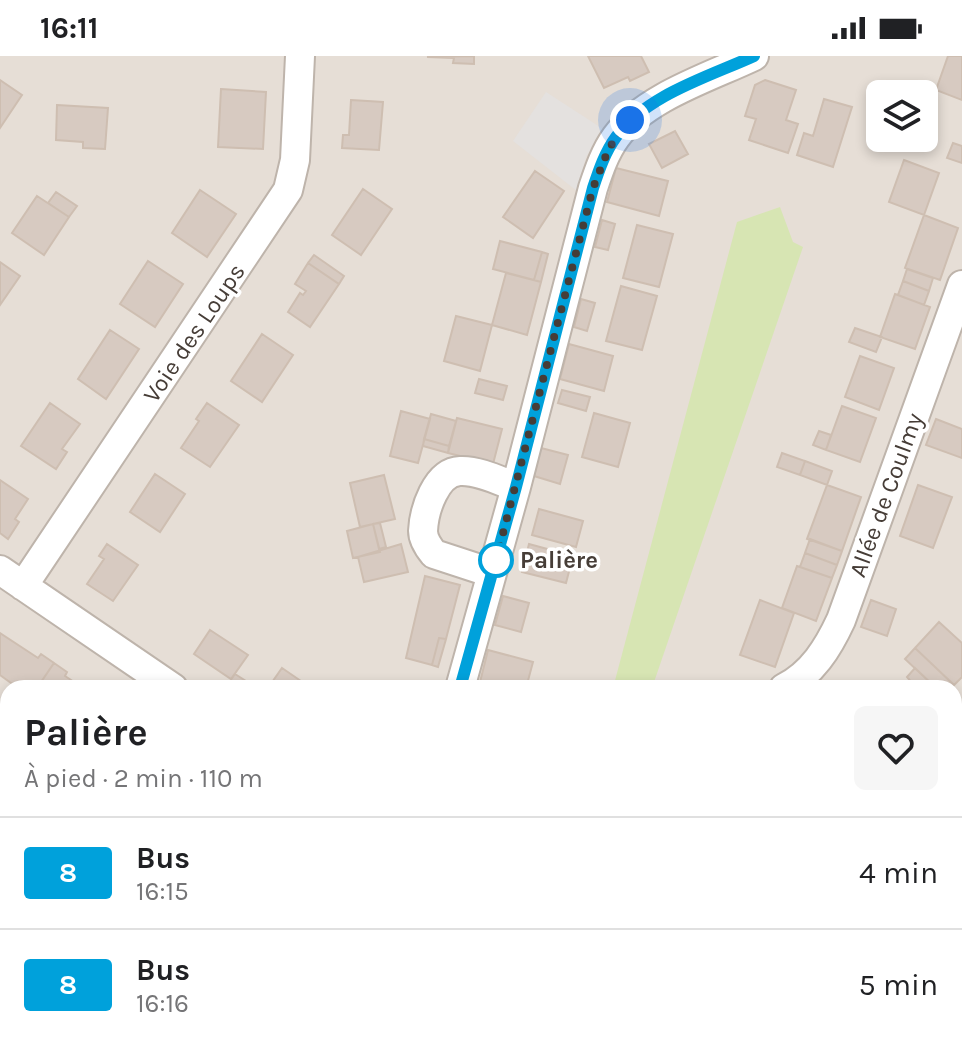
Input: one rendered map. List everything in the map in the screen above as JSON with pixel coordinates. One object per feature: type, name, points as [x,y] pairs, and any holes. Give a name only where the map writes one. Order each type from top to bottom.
[{"type":"street","name":"Voie des Loups","points":[[23,586],[288,190],[295,160],[300,56]]},
{"type":"street","points":[[462,680],[593,188],[609,148],[630,120],[646,108],[754,56]]},
{"type":"street","name":"Allée de Coulmy","points":[[795,680],[811,669],[831,642],[841,620],[962,285]]},
{"type":"street","points":[[492,573],[434,554],[428,547],[423,533],[434,490],[440,479],[460,471],[516,487]]},
{"type":"street","points":[[0,570],[161,680]]},
{"type":"shaded area","points":[[0,56],[962,56],[962,680],[0,680]]},
{"type":"shaded area","points":[[546,92],[603,129],[586,157],[577,191],[513,141]]},
{"type":"green space","points":[[780,207],[793,242],[803,247],[655,680],[615,680],[737,222]]},
{"type":"building","points":[[474,56],[474,64],[453,63],[454,58],[427,57]]},
{"type":"building","points":[[588,56],[641,56],[649,72],[604,88]]},
{"type":"building","points":[[948,56],[962,56],[962,100],[938,91]]},
{"type":"building","points":[[0,80],[22,95],[0,128]]},
{"type":"building","points":[[765,80],[796,90],[786,120],[798,124],[788,153],[749,140],[756,119],[745,116],[755,85]]},
{"type":"building","points":[[221,89],[266,92],[263,149],[218,147]]},
{"type":"building","points":[[824,99],[852,107],[833,167],[797,155],[804,133],[813,136]]},
{"type":"building","points":[[351,100],[383,102],[379,150],[342,148],[343,135],[349,135]]},
{"type":"building","points":[[57,105],[108,108],[105,149],[83,148],[83,142],[56,140]]},
{"type":"building","points":[[675,131],[688,154],[662,168],[649,144]]},
{"type":"building","points":[[953,143],[962,146],[962,163],[947,158]]},
{"type":"building","points":[[904,160],[939,173],[924,215],[889,202]]},
{"type":"building","points":[[616,168],[668,181],[659,216],[607,202]]},
{"type":"building","points":[[535,171],[564,191],[533,238],[503,217]]},
{"type":"building","points":[[363,189],[392,209],[361,255],[332,235]]},
{"type":"building","points":[[200,190],[236,214],[207,257],[172,233]]},
{"type":"building","points":[[56,192],[77,206],[69,217],[48,203]]},
{"type":"building","points":[[37,196],[69,217],[44,255],[12,233]]},
{"type":"building","points":[[924,215],[958,228],[940,280],[905,268]]},
{"type":"building","points":[[602,220],[615,224],[608,250],[595,247]]},
{"type":"building","points":[[637,225],[673,234],[659,287],[623,278]]},
{"type":"building","points":[[500,241],[542,252],[534,280],[493,269]]},
{"type":"building","points":[[542,252],[548,254],[541,282],[534,280]]},
{"type":"building","points":[[314,255],[344,276],[339,284],[308,263]]},
{"type":"building","points":[[148,261],[183,284],[155,327],[120,304]]},
{"type":"building","points":[[0,262],[20,276],[0,305]]},
{"type":"building","points":[[308,263],[339,284],[310,327],[288,312],[300,293],[303,295],[306,291],[295,284]]},
{"type":"building","points":[[907,269],[933,278],[929,291],[903,281]]},
{"type":"building","points":[[506,273],[541,282],[527,335],[492,325]]},
{"type":"building","points":[[903,281],[929,291],[924,305],[898,295]]},
{"type":"building","points":[[621,286],[657,296],[642,350],[606,341]]},
{"type":"building","points":[[895,294],[930,307],[915,349],[880,337]]},
{"type":"building","points":[[581,299],[595,303],[587,331],[574,327]]},
{"type":"building","points":[[456,316],[492,325],[480,371],[444,361]]},
{"type":"building","points":[[855,328],[882,337],[876,352],[849,342]]},
{"type":"building","points":[[110,330],[139,349],[106,399],[78,379]]},
{"type":"building","points":[[262,334],[293,355],[262,402],[231,381]]},
{"type":"building","points":[[569,344],[613,356],[604,391],[560,379]]},
{"type":"building","points":[[860,356],[894,368],[879,410],[845,397]]},
{"type":"building","points":[[479,379],[507,386],[503,400],[475,393]]},
{"type":"building","points":[[562,390],[590,397],[586,411],[558,403]]},
{"type":"building","points":[[50,403],[80,424],[62,449],[67,452],[56,469],[21,446]]},
{"type":"building","points":[[207,403],[239,425],[210,467],[181,448]]},
{"type":"building","points":[[842,406],[876,418],[860,462],[826,450]]},
{"type":"building","points":[[401,411],[430,419],[418,463],[390,456]]},
{"type":"building","points":[[594,413],[630,423],[618,467],[582,457]]},
{"type":"building","points":[[431,414],[456,421],[449,446],[424,439]]},
{"type":"building","points":[[457,418],[502,429],[493,464],[448,453]]},
{"type":"building","points":[[936,419],[962,429],[962,458],[926,445]]},
{"type":"building","points":[[819,431],[831,435],[826,450],[813,445]]},
{"type":"building","points":[[424,439],[449,446],[448,453],[423,446]]},
{"type":"building","points":[[541,448],[568,455],[560,484],[534,476]]},
{"type":"building","points":[[782,453],[805,461],[800,475],[777,467]]},
{"type":"building","points":[[805,461],[832,471],[827,485],[800,475]]},
{"type":"building","points":[[155,474],[185,494],[160,532],[130,512]]},
{"type":"building","points":[[384,475],[395,519],[360,527],[350,483]]},
{"type":"building","points":[[0,480],[28,499],[15,519],[19,522],[8,539],[0,533]]},
{"type":"building","points":[[827,485],[861,497],[842,551],[807,539]]},
{"type":"building","points":[[918,485],[952,497],[933,548],[900,536]]},
{"type":"building","points":[[539,509],[583,521],[576,547],[532,535]]},
{"type":"building","points":[[380,523],[386,547],[379,549],[373,524]]},
{"type":"building","points":[[373,524],[380,552],[353,558],[347,531]]},
{"type":"building","points":[[810,539],[842,551],[837,565],[805,553]]},
{"type":"building","points":[[107,544],[138,565],[113,601],[87,584],[104,559],[99,556]]},
{"type":"building","points":[[401,544],[408,572],[364,582],[358,557]]},
{"type":"building","points":[[529,544],[573,556],[566,583],[522,572]]},
{"type":"building","points":[[805,553],[837,565],[832,578],[800,567]]},
{"type":"building","points":[[797,566],[832,578],[816,621],[782,608]]},
{"type":"building","points":[[425,576],[460,585],[446,639],[439,638],[432,665],[406,658]]},
{"type":"building","points":[[503,596],[529,603],[521,632],[495,625]]},
{"type":"building","points":[[760,600],[794,613],[775,667],[740,655]]},
{"type":"building","points":[[871,600],[896,609],[887,636],[861,627]]},
{"type":"building","points":[[939,622],[962,643],[962,677],[949,680],[915,648]]},
{"type":"building","points":[[210,630],[248,655],[231,679],[194,654]]},
{"type":"building","points":[[0,633],[38,658],[41,654],[54,663],[42,680],[7,680],[0,675]]},
{"type":"building","points":[[439,638],[446,639],[438,667],[432,665]]},
{"type":"building","points":[[915,648],[949,680],[927,680],[905,659]]},
{"type":"building","points":[[488,650],[533,662],[528,680],[480,680]]},
{"type":"building","points":[[54,663],[67,672],[65,676],[71,680],[42,680]]},
{"type":"building","points":[[282,668],[299,680],[274,680]]},
{"type":"building","points":[[915,668],[928,680],[910,680],[907,677]]},
{"type":"building","points":[[235,674],[244,680],[231,680]]},
{"type":"bus line","name":"8","points":[[462,680],[602,162],[617,135],[646,108],[754,56]]},
{"type":"place","name":"Palière","points":[[496,560]]},
{"type":"route","points":[[496,560],[593,188],[609,148],[630,120]]}]
